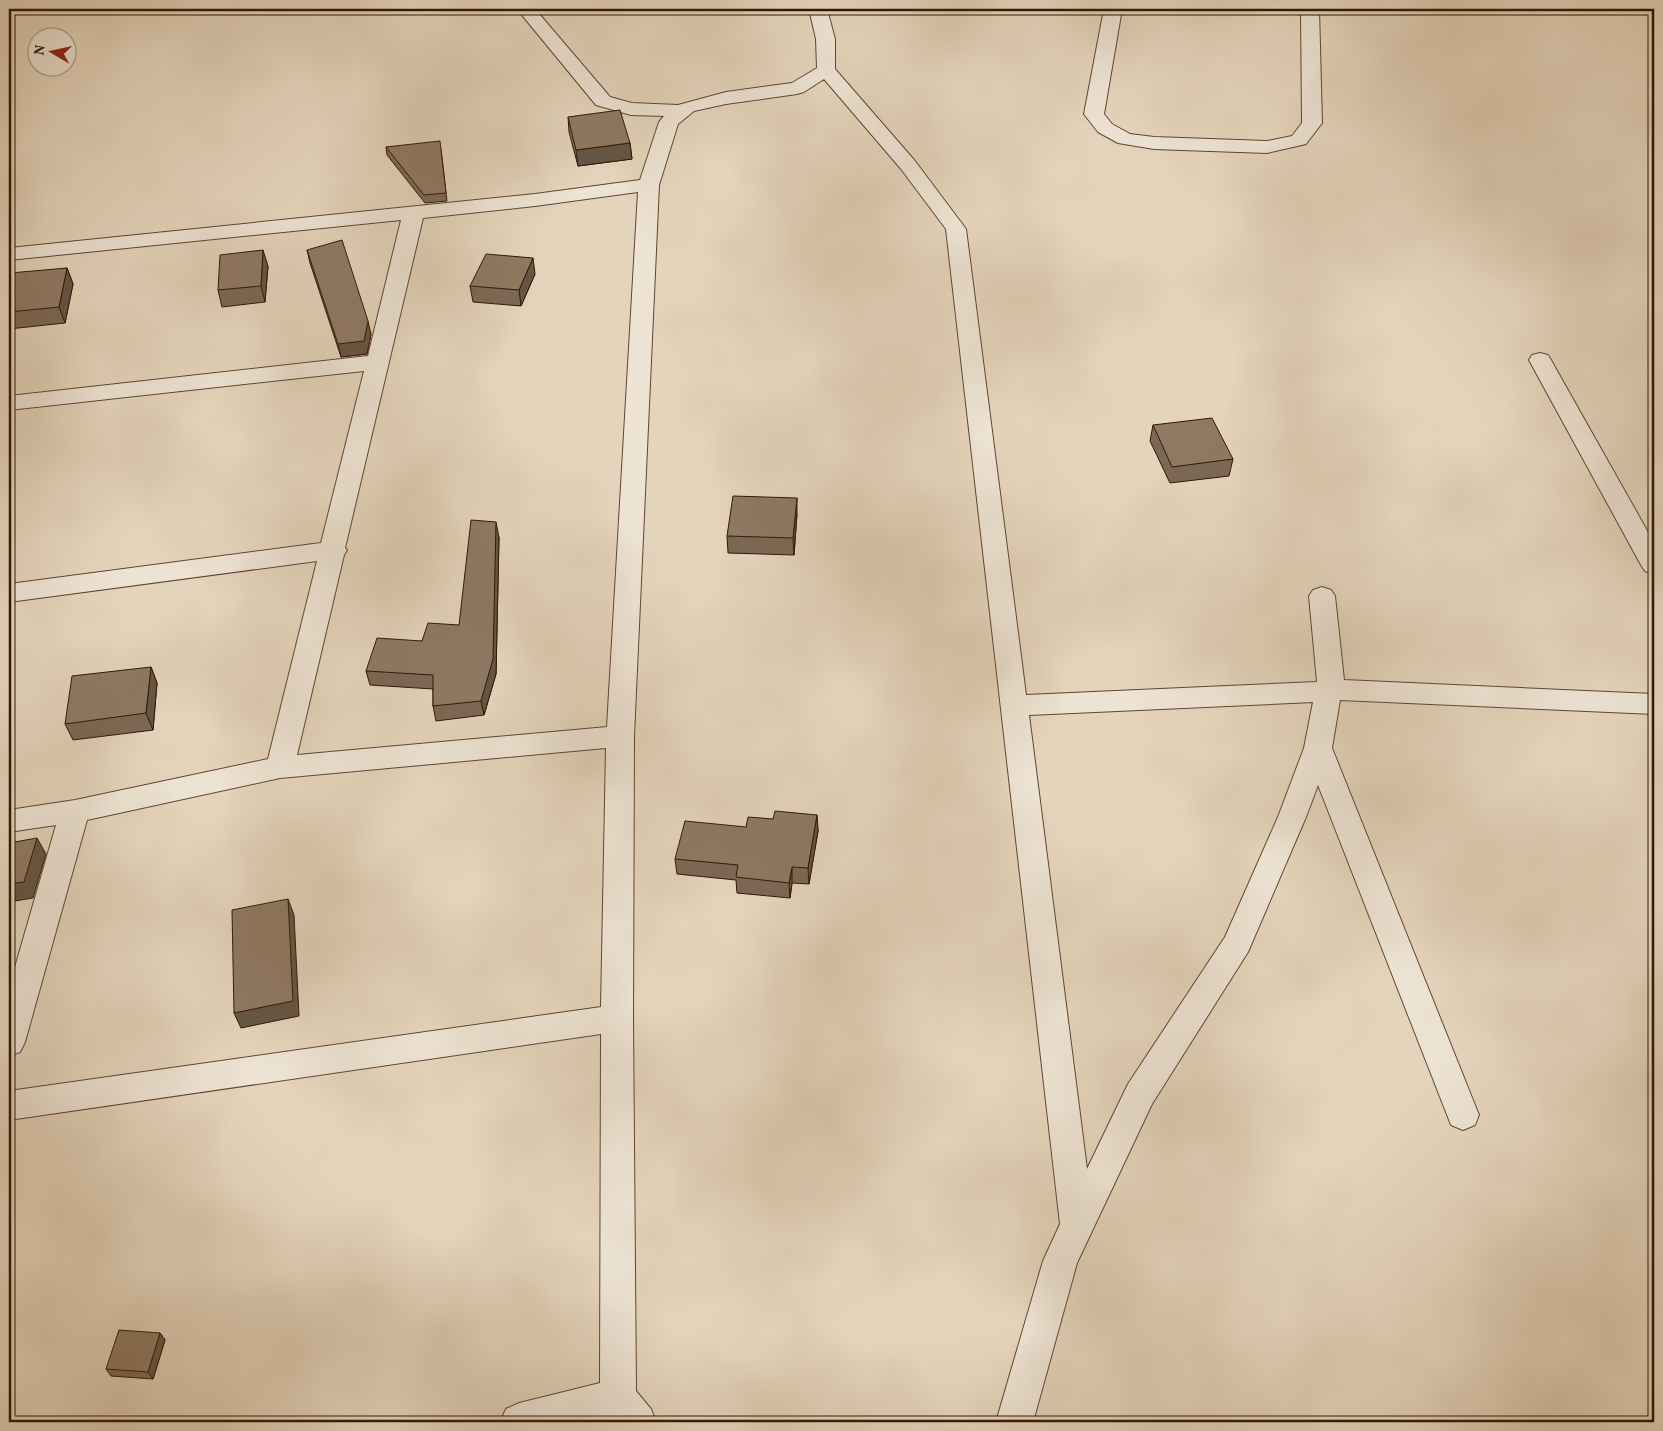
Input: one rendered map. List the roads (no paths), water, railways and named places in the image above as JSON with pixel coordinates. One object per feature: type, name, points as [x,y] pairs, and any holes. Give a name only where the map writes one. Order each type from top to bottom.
[{"type":"street","points":[[526,9],[603,101],[631,109],[683,111]]},
{"type":"street","points":[[818,9],[828,51],[826,70],[908,165],[956,229],[1077,1224]]},
{"type":"street","points":[[1113,9],[1094,114],[1105,128],[1125,139],[1154,143],[1267,147],[1300,140],[1312,123],[1310,9]]},
{"type":"street","points":[[519,1422],[628,1410],[617,1018],[620,736],[649,185],[669,122],[687,107],[726,98],[796,88],[826,70]]},
{"type":"street","points":[[9,254],[535,200],[649,185]]},
{"type":"street","points":[[280,767],[334,550],[414,211]]},
{"type":"street","points":[[1540,360],[1654,565]]},
{"type":"street","points":[[9,403],[379,362]]},
{"type":"street","points":[[9,593],[334,550]]},
{"type":"street","points":[[1015,1422],[1060,1261],[1140,1094],[1237,942],[1292,817],[1318,748],[1331,677],[1322,596]]},
{"type":"street","points":[[1014,706],[1358,690],[1654,704]]},
{"type":"street","points":[[9,821],[75,811],[280,767],[620,736]]},
{"type":"street","points":[[1318,748],[1463,1115]]},
{"type":"street","points":[[9,1042],[75,811]]},
{"type":"street","points":[[9,1106],[617,1018]]}]
